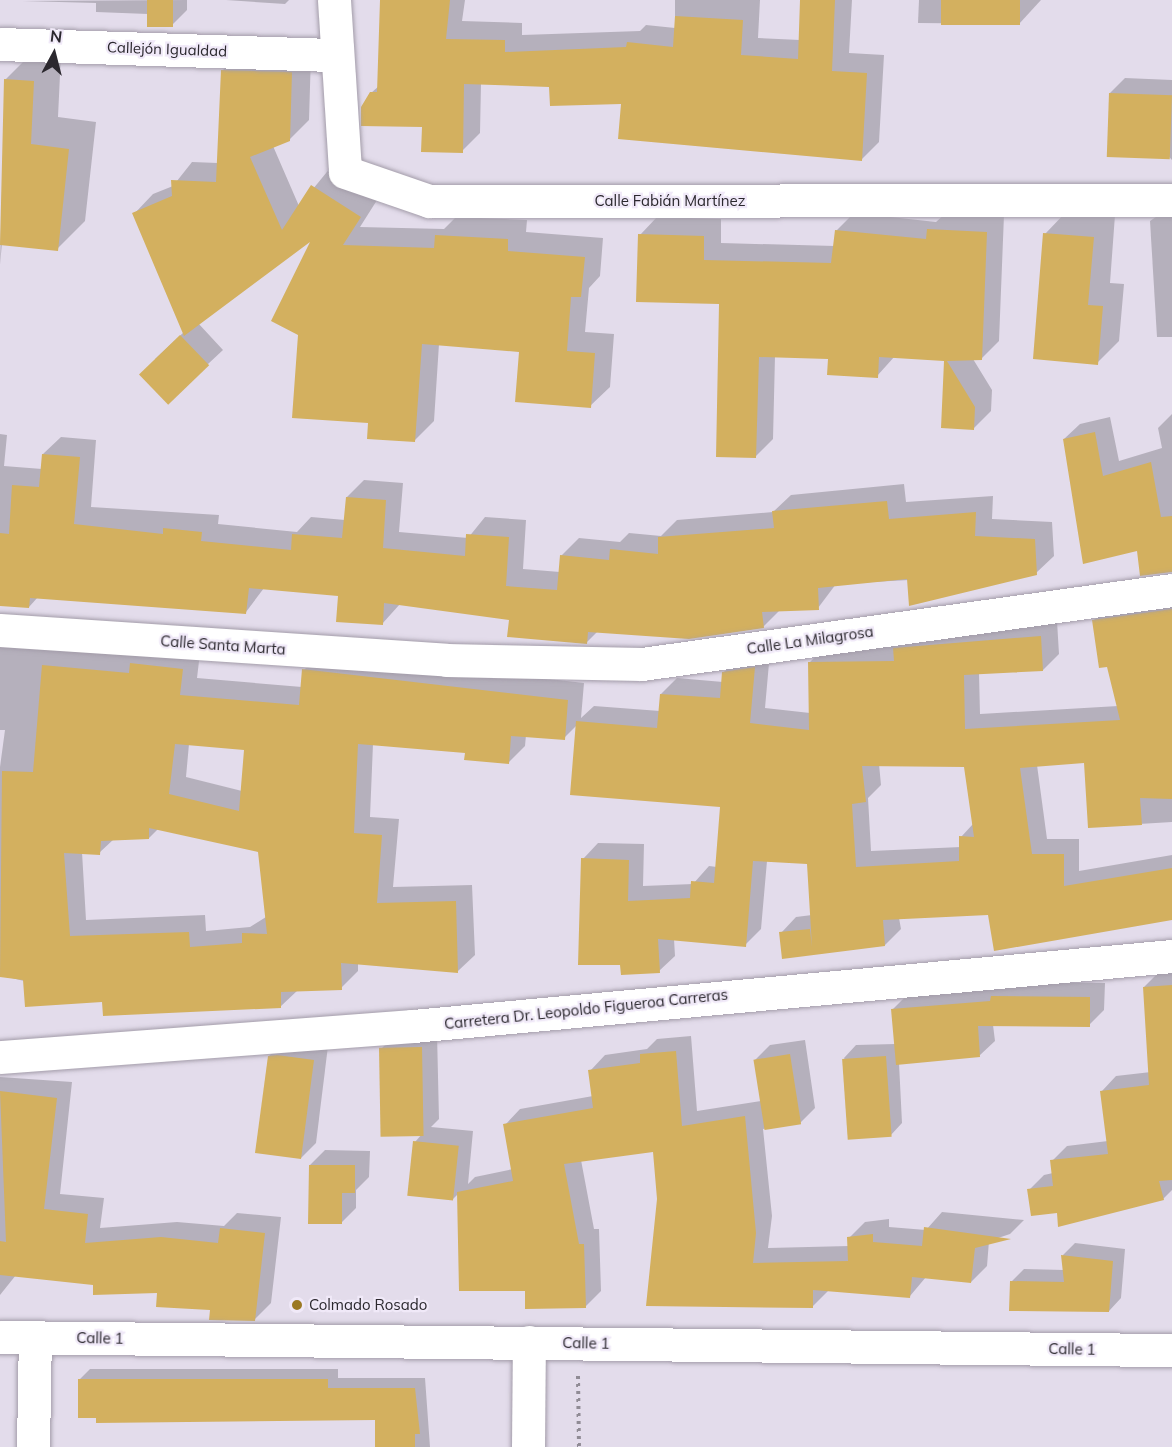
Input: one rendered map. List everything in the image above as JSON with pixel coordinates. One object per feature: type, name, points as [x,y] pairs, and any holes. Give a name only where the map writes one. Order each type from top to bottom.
[{"type":"street","name":"Calle Fabián Martínez","points":[[334,0],[334,55],[345,172],[429,201],[1172,200]]},
{"type":"street","name":"Callejón Igualdad","points":[[0,44],[334,55]]},
{"type":"street","name":"Calle La Milagrosa","points":[[446,660],[642,664],[1172,590]]},
{"type":"street","name":"Calle Santa Marta","points":[[0,630],[446,660]]},
{"type":"street","name":"Carretera Dr. Leopoldo Figueroa Carreras","points":[[0,1057],[414,1026],[1172,956]]},
{"type":"street","name":"Calle 1","points":[[0,1337],[1172,1350]]},
{"type":"street","points":[[33,1447],[35,1337]]},
{"type":"street","points":[[528,1447],[529,1342]]},
{"type":"path","points":[[578,1343],[579,1447]]},
{"type":"building","points":[[147,0],[173,0],[173,27],[147,27]]},
{"type":"building","points":[[380,0],[450,0],[446,39],[505,40],[505,52],[626,47],[627,42],[673,47],[675,16],[743,20],[741,55],[798,59],[800,0],[835,0],[832,71],[867,73],[862,161],[618,139],[621,104],[550,106],[549,87],[464,84],[463,153],[421,152],[422,127],[361,126],[361,107],[370,92],[377,92]]},
{"type":"building","points":[[941,0],[1020,0],[1020,25],[941,25]]},
{"type":"building","points":[[221,70],[292,72],[290,141],[250,157],[282,230],[311,185],[361,217],[343,245],[434,248],[435,235],[508,239],[508,251],[585,257],[581,297],[571,297],[567,351],[595,353],[591,408],[515,402],[519,352],[422,344],[415,442],[367,439],[368,423],[292,418],[298,335],[271,321],[310,242],[184,336],[132,213],[172,196],[171,180],[216,182]]},
{"type":"building","points":[[4,79],[34,81],[31,144],[69,149],[58,251],[0,245]]},
{"type":"building","points":[[1109,93],[1172,95],[1170,159],[1107,157]]},
{"type":"building","points":[[927,229],[987,232],[982,360],[947,361],[975,407],[974,430],[941,428],[944,361],[879,357],[878,378],[827,375],[828,359],[759,357],[756,458],[716,457],[719,304],[636,302],[638,234],[704,236],[704,260],[831,263],[835,230],[926,239]]},
{"type":"building","points":[[1043,233],[1094,237],[1088,305],[1103,306],[1098,365],[1033,359]]},
{"type":"building","points":[[180,335],[209,365],[168,405],[139,375]]},
{"type":"building","points":[[1095,432],[1103,476],[1151,462],[1161,517],[1172,516],[1172,572],[1140,576],[1137,551],[1083,564],[1063,439]]},
{"type":"building","points":[[42,454],[80,457],[74,524],[163,534],[163,528],[202,532],[201,541],[291,550],[292,534],[342,538],[346,497],[386,500],[383,548],[465,556],[466,534],[509,537],[506,586],[557,590],[560,555],[609,560],[610,549],[658,554],[658,537],[774,528],[772,511],[887,501],[889,519],[976,512],[975,536],[1035,539],[1037,575],[909,606],[907,579],[818,588],[819,610],[762,612],[764,628],[689,639],[588,632],[587,644],[507,637],[509,620],[384,603],[383,625],[336,622],[338,596],[249,588],[246,614],[30,598],[29,608],[0,606],[0,533],[9,534],[12,485],[39,487]]},
{"type":"building","points":[[1172,609],[1172,799],[1140,798],[1142,825],[1088,828],[1084,763],[1020,768],[1032,854],[1064,854],[1064,886],[1172,868],[1172,920],[994,951],[988,915],[883,920],[885,946],[782,959],[779,932],[810,929],[812,947],[807,864],[753,861],[746,947],[658,939],[660,973],[621,975],[620,965],[578,965],[581,858],[629,860],[628,901],[690,898],[691,881],[714,883],[720,807],[570,795],[576,721],[657,728],[660,694],[720,698],[722,672],[755,667],[750,723],[809,730],[808,662],[894,661],[893,648],[1041,636],[1043,671],[964,675],[965,729],[1120,720],[1107,667],[1099,668],[1092,620]],"holes":[[[862,766],[964,767],[974,837],[959,836],[959,861],[856,867],[852,804],[866,802]]]},
{"type":"building","points":[[130,663],[183,669],[180,695],[299,705],[302,669],[568,700],[565,740],[511,736],[509,764],[464,760],[465,753],[358,744],[354,833],[382,835],[377,903],[456,901],[458,973],[341,963],[342,990],[281,992],[281,1008],[103,1016],[102,1002],[25,1007],[23,980],[0,977],[2,771],[33,772],[42,665],[129,673]],"holes":[[[175,744],[244,750],[239,811],[169,794]],[[149,828],[258,852],[267,934],[242,933],[242,943],[190,947],[189,932],[70,936],[64,853],[100,855],[101,841],[149,839]]]},
{"type":"building","points":[[1172,985],[1172,1180],[1159,1181],[1164,1200],[1058,1227],[1057,1213],[1031,1216],[1027,1189],[1053,1186],[1050,1160],[1108,1154],[1100,1091],[1149,1085],[1143,987]]},
{"type":"building","points":[[991,996],[1090,997],[1090,1027],[978,1026],[980,1057],[896,1065],[891,1009],[990,1001]]},
{"type":"building","points":[[422,1047],[424,1136],[381,1137],[379,1048]]},
{"type":"building","points":[[676,1051],[682,1126],[745,1116],[756,1233],[753,1263],[848,1261],[847,1237],[873,1234],[873,1242],[922,1246],[924,1227],[1011,1239],[975,1248],[971,1283],[912,1277],[910,1298],[813,1290],[813,1308],[646,1306],[657,1199],[653,1152],[564,1164],[579,1244],[584,1244],[586,1308],[525,1309],[525,1291],[459,1291],[457,1192],[513,1181],[503,1124],[593,1108],[588,1070],[640,1063],[640,1054]]},
{"type":"building","points":[[790,1054],[801,1124],[765,1130],[753,1060]]},
{"type":"building","points":[[268,1056],[314,1060],[301,1159],[255,1153]]},
{"type":"building","points":[[886,1056],[892,1137],[848,1140],[842,1059]]},
{"type":"building","points":[[0,1091],[57,1098],[44,1209],[88,1214],[85,1243],[161,1237],[218,1243],[220,1228],[265,1233],[255,1321],[209,1320],[210,1310],[156,1307],[157,1293],[93,1295],[93,1285],[0,1275],[0,1241],[6,1242]]},
{"type":"building","points":[[413,1141],[459,1146],[453,1201],[407,1196]]},
{"type":"building","points":[[309,1165],[355,1165],[355,1193],[342,1193],[342,1224],[308,1224]]},
{"type":"building","points":[[1061,1255],[1113,1261],[1109,1312],[1009,1311],[1010,1281],[1064,1282]]},
{"type":"building","points":[[78,1379],[328,1379],[328,1388],[415,1388],[420,1434],[415,1434],[415,1447],[375,1447],[375,1420],[96,1423],[96,1418],[78,1418]]},
{"type":"place","name":"Colmado Rosado","points":[[297,1305]]}]
